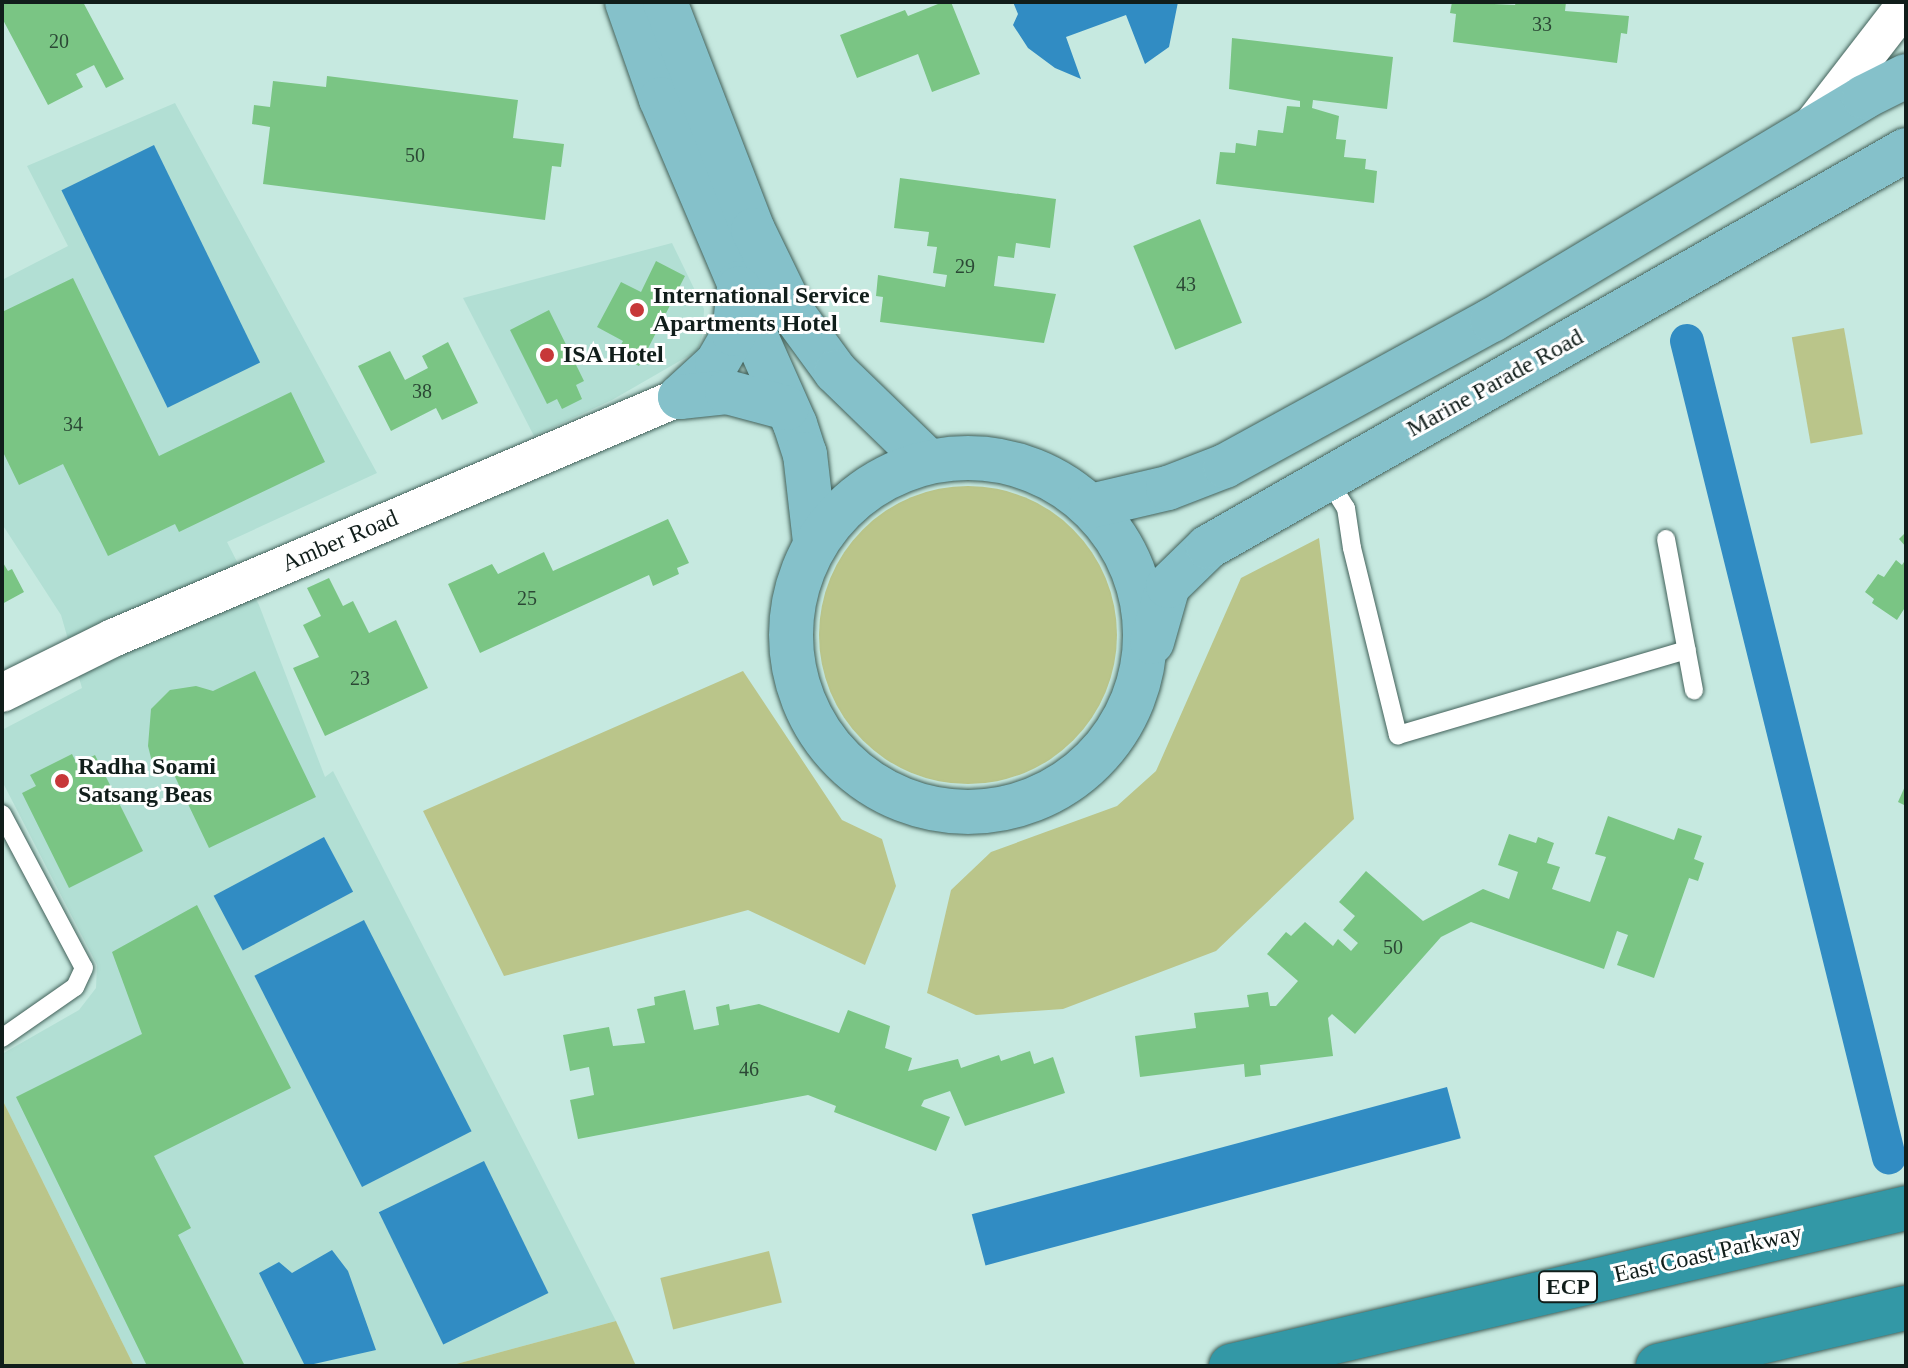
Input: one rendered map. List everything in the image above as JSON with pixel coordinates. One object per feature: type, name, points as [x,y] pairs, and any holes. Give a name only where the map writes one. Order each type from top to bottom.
[{"type":"highway","name":"East Coast Parkway","points":[[1231,1366],[1906,1208]]},
{"type":"highway","points":[[1658,1366],[1906,1308]]},
{"type":"main road","points":[[627,2],[753,230],[795,316],[836,372],[928,461]]},
{"type":"main road","points":[[665,2],[684,104],[739,283],[758,341],[805,454],[815,542]]},
{"type":"main road","points":[[1091,506],[1168,488],[1225,466],[1492,320],[1807,131],[1906,76]]},
{"type":"main road","name":"Marine Parade Road","points":[[1144,667],[1168,586],[1208,547],[1906,150]]},
{"type":"main road","points":[[680,397],[717,363],[734,334],[739,283]]},
{"type":"main road","points":[[680,397],[727,392],[787,408]]},
{"type":"main road","points":[[987,458],[1043,474],[1091,506],[1127,553],[1145,609],[1144,667],[1127,718],[1095,761],[1052,792],[1002,810],[949,812],[897,798],[851,770],[816,730],[795,680],[789,627],[797,583],[815,542],[845,505],[884,478],[928,461],[987,458]]},
{"type":"street","points":[[1807,131],[1906,4]]},
{"type":"street","name":"Amber Road","points":[[2,693],[113,638],[680,397]]},
{"type":"lane","points":[[1327,478],[1346,508],[1352,548],[1398,735],[1687,650]]},
{"type":"lane","points":[[1666,539],[1694,690]]},
{"type":"lane","points":[[2,814],[84,968],[75,987],[2,1038]]},
{"type":"shaded area","points":[[175,103],[377,473],[227,542],[259,605],[325,777],[333,771],[616,1321],[449,1366],[134,1366],[2,1099],[2,1054],[79,1010],[96,988],[97,965],[2,781],[2,730],[82,688],[61,615],[2,524],[2,280],[68,246],[27,166]]},
{"type":"shaded area","points":[[672,243],[704,309],[703,333],[697,351],[612,400],[534,436],[463,298]]},
{"type":"green space","points":[[1844,328],[1863,434],[1811,444],[1792,337]]},
{"type":"green space","points":[[953,486],[983,486],[1011,492],[1038,503],[1074,529],[1092,552],[1106,578],[1117,620],[1117,650],[1106,692],[1092,718],[1074,741],[1038,767],[1011,778],[983,784],[953,784],[925,778],[898,767],[862,741],[853,730],[836,705],[825,678],[819,650],[819,620],[825,592],[836,565],[862,529],[873,520],[898,503],[925,492]]},
{"type":"green space","points":[[1319,538],[1354,819],[1216,951],[1063,1009],[976,1015],[927,993],[951,890],[991,852],[1117,806],[1156,771],[1241,578]]},
{"type":"green space","points":[[743,671],[842,820],[882,839],[896,886],[865,965],[748,910],[504,976],[423,811]]},
{"type":"green space","points":[[2,1099],[134,1366],[2,1366]]},
{"type":"green space","points":[[769,1251],[782,1302],[673,1330],[660,1278]]},
{"type":"green space","points":[[616,1321],[636,1366],[449,1366]]},
{"type":"water","points":[[1013,2],[1178,2],[1169,47],[1145,64],[1126,15],[1066,37],[1081,79],[1055,68],[1028,48],[1013,25],[1018,14]]},
{"type":"water","points":[[154,145],[260,363],[168,408],[61,190]]},
{"type":"water","points":[[324,837],[353,892],[243,950],[214,896]]},
{"type":"water","points":[[364,920],[472,1131],[362,1187],[254,976]]},
{"type":"water","points":[[1447,1087],[1461,1138],[985,1266],[972,1214]]},
{"type":"water","points":[[484,1161],[548,1293],[443,1344],[379,1212]]},
{"type":"water","points":[[332,1250],[348,1271],[376,1350],[305,1366],[259,1273],[279,1262],[292,1273]]},
{"type":"building","points":[[2,2],[83,2],[124,79],[106,88],[94,65],[76,74],[83,87],[48,105],[2,18]]},
{"type":"building","points":[[943,2],[951,2],[980,74],[932,92],[918,54],[857,78],[840,35],[905,10],[908,16]]},
{"type":"building","points":[[1452,2],[1515,5],[1516,2],[1566,2],[1565,11],[1629,16],[1627,34],[1621,33],[1617,63],[1453,42],[1456,14],[1450,13]]},
{"type":"building","points":[[1232,38],[1393,57],[1387,109],[1313,100],[1312,108],[1339,116],[1336,139],[1346,140],[1344,157],[1366,159],[1365,169],[1377,171],[1374,203],[1216,184],[1220,152],[1235,153],[1236,143],[1256,146],[1258,130],[1283,133],[1287,106],[1300,107],[1300,101],[1229,89]]},
{"type":"building","points":[[327,76],[518,100],[513,138],[564,144],[561,167],[552,166],[545,220],[263,184],[270,127],[252,124],[254,105],[270,107],[273,81],[326,87]]},
{"type":"building","points":[[900,178],[1056,199],[1050,248],[1016,243],[1014,258],[998,256],[994,286],[1056,294],[1044,343],[880,322],[883,297],[876,296],[878,275],[945,287],[947,275],[933,273],[937,247],[927,246],[929,232],[894,228]]},
{"type":"building","points":[[1200,219],[1242,323],[1175,350],[1133,246]]},
{"type":"building","name":"International Service Apartments Hotel","points":[[656,261],[685,276],[639,366],[616,354],[623,341],[597,327],[621,282],[641,292]]},
{"type":"building","points":[[73,278],[159,456],[291,392],[325,462],[179,532],[175,524],[108,556],[63,464],[19,485],[2,450],[2,312]]},
{"type":"building","name":"ISA Hotel","points":[[549,310],[584,381],[576,385],[582,399],[562,409],[557,399],[547,404],[510,330]]},
{"type":"building","points":[[448,342],[478,403],[442,420],[436,408],[391,431],[358,366],[390,351],[405,380],[428,368],[422,356]]},
{"type":"building","points":[[668,519],[689,563],[677,568],[679,574],[653,586],[649,575],[480,653],[448,584],[492,564],[498,574],[544,552],[553,571]]},
{"type":"building","points":[[1906,532],[1906,547],[1899,539]]},
{"type":"building","points":[[1906,559],[1906,606],[1897,620],[1872,603],[1874,599],[1865,592],[1878,574],[1884,577],[1896,560],[1902,565]]},
{"type":"building","points":[[2,561],[8,571],[12,569],[24,592],[2,604]]},
{"type":"building","points":[[329,578],[343,606],[353,601],[369,633],[396,620],[428,688],[325,736],[293,668],[319,657],[303,625],[321,616],[307,588]]},
{"type":"building","points":[[255,671],[316,797],[209,848],[167,760],[153,766],[148,746],[151,709],[170,690],[196,686],[213,691]]},
{"type":"building","points":[[72,754],[77,764],[95,755],[143,851],[69,888],[22,793],[36,786],[30,775]]},
{"type":"building","points":[[1906,784],[1906,806],[1898,802]]},
{"type":"building","points":[[1608,816],[1674,840],[1678,828],[1702,836],[1694,859],[1704,863],[1698,881],[1689,878],[1654,978],[1617,965],[1628,935],[1617,931],[1604,969],[1471,922],[1441,937],[1355,1034],[1332,1014],[1328,1018],[1333,1056],[1260,1065],[1261,1075],[1245,1077],[1244,1064],[1140,1077],[1135,1036],[1196,1028],[1194,1013],[1249,1007],[1247,995],[1268,992],[1270,1006],[1276,1006],[1298,981],[1267,954],[1286,932],[1291,936],[1305,922],[1333,946],[1338,939],[1351,951],[1358,943],[1343,930],[1355,916],[1339,902],[1366,871],[1423,921],[1483,889],[1509,899],[1518,872],[1498,865],[1509,834],[1536,843],[1538,837],[1554,843],[1547,863],[1560,867],[1552,889],[1590,902],[1606,857],[1595,854]]},
{"type":"building","points":[[197,905],[291,1088],[154,1156],[191,1228],[178,1235],[245,1366],[147,1366],[16,1097],[142,1034],[112,952]]},
{"type":"building","points":[[685,990],[694,1030],[719,1025],[716,1007],[729,1004],[730,1010],[759,1004],[839,1033],[848,1010],[890,1026],[885,1048],[912,1058],[908,1071],[958,1059],[961,1068],[999,1055],[1001,1061],[1030,1051],[1034,1064],[1053,1057],[1065,1093],[965,1126],[950,1091],[924,1100],[921,1106],[950,1117],[936,1151],[834,1112],[836,1106],[808,1095],[578,1139],[570,1100],[594,1095],[589,1067],[570,1071],[563,1035],[609,1027],[613,1046],[645,1043],[637,1009],[655,1005],[654,997]]},
{"type":"waterway","points":[[1687,341],[1889,1157]]},
{"type":"place","name":"International Service Apartments Hotel","points":[[637,310]]},
{"type":"place","name":"ISA Hotel","points":[[547,355]]},
{"type":"place","name":"Radha Soami Satsang Beas","points":[[62,781]]}]
